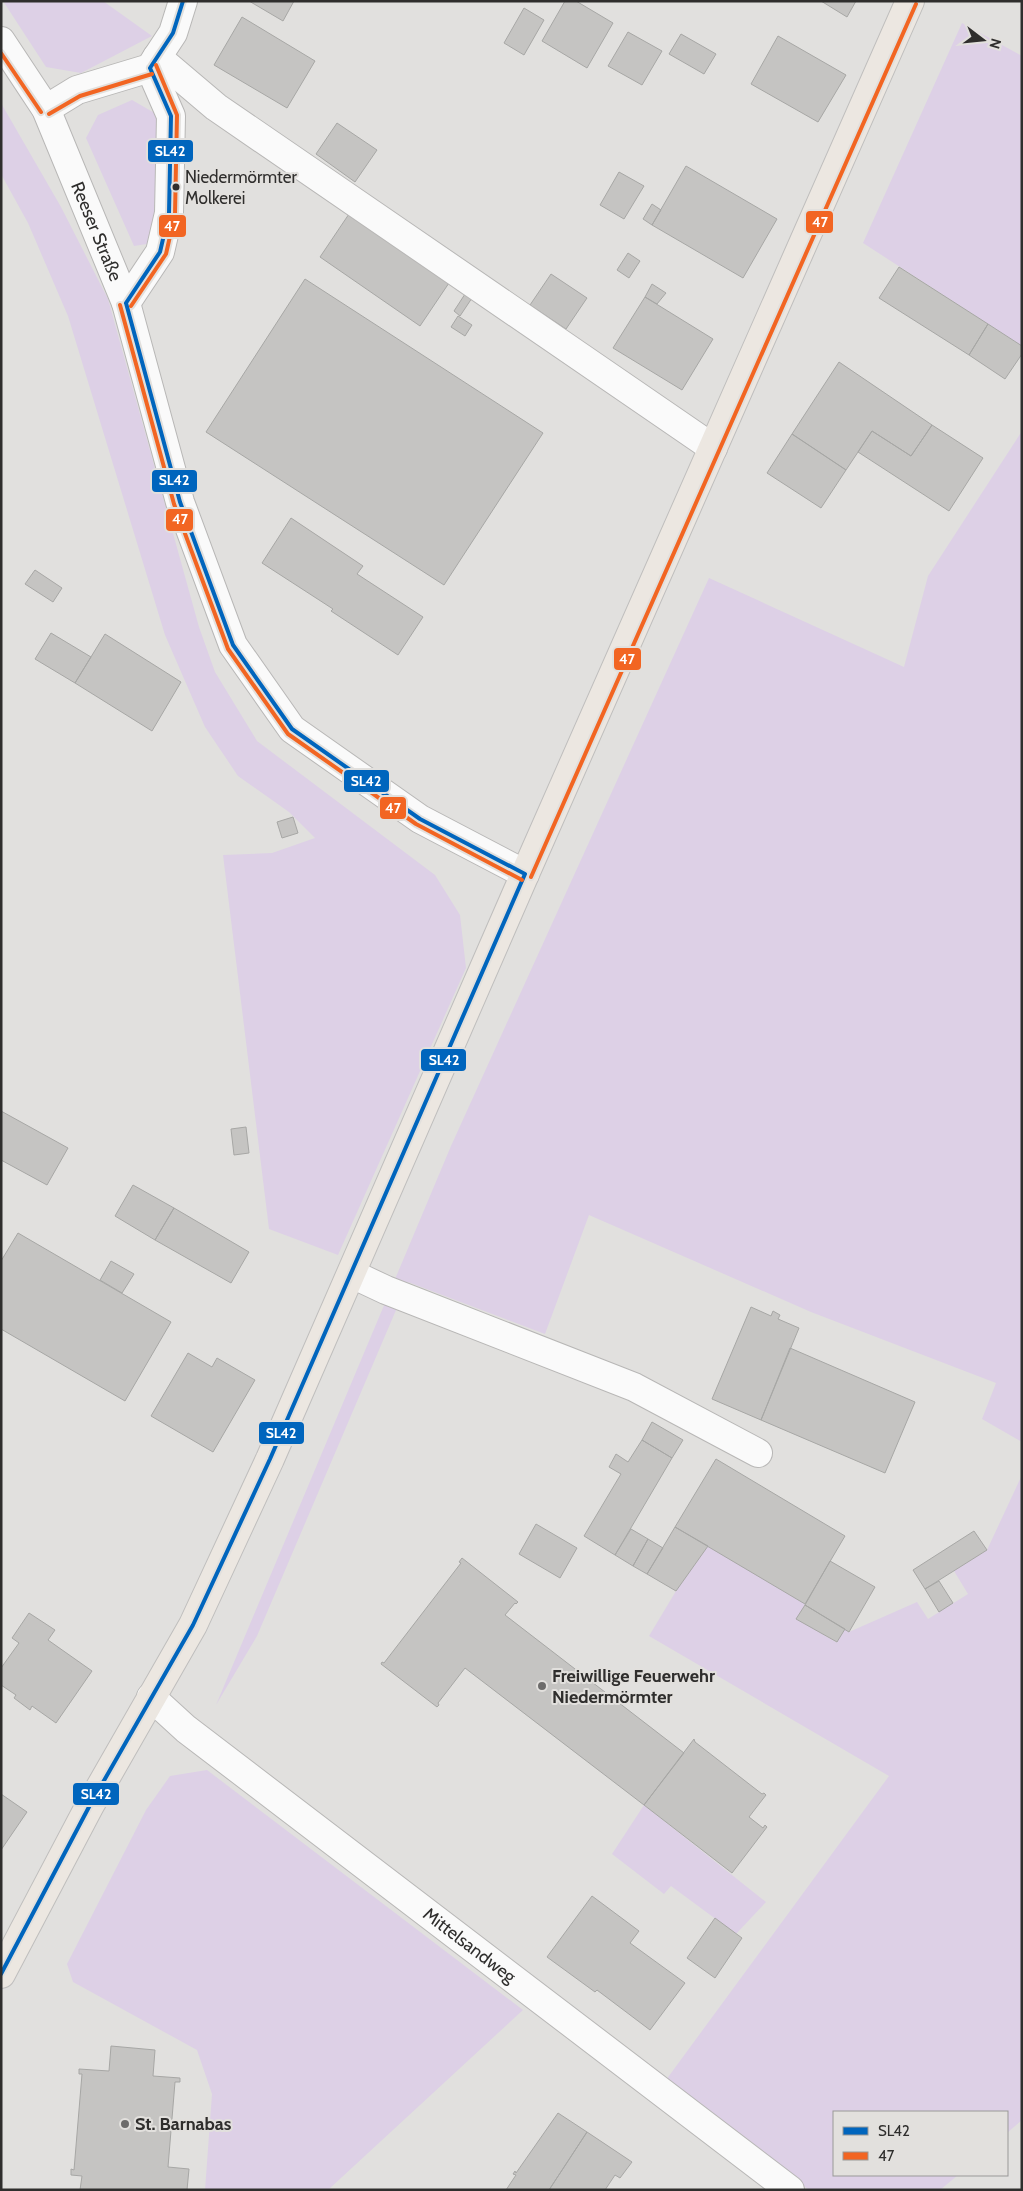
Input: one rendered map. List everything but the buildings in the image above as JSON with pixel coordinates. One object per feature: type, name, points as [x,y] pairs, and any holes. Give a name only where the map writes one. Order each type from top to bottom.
[{"type":"main road","points":[[1,1974],[8,1946],[193,1625],[270,1459],[525,874],[910,1]]},
{"type":"street","points":[[46,109],[76,90],[154,62],[174,33],[183,1]]},
{"type":"street","name":"Reeser Straße","points":[[1,41],[46,109],[126,303],[180,502],[233,645],[238,653],[292,729],[420,820],[525,874]]},
{"type":"street","points":[[126,303],[160,252],[169,213],[171,116],[154,62]]},
{"type":"street","points":[[154,62],[216,107],[713,448]]},
{"type":"street","points":[[352,1274],[386,1290],[634,1387],[758,1453]]},
{"type":"street","name":"Mittelsandweg","points":[[151,1697],[186,1728],[790,2190]]},
{"type":"shaded area","points":[[3,1],[103,1],[152,36],[81,73],[46,67]]},
{"type":"shaded area","points":[[962,23],[1022,56],[1022,346],[863,243]]},
{"type":"shaded area","points":[[132,100],[158,115],[153,243],[134,246],[86,138],[98,115]]},
{"type":"shaded area","points":[[1,103],[61,207],[108,299],[199,627],[215,672],[257,741],[435,875],[460,915],[466,968],[338,1255],[269,1229],[223,855],[272,853],[315,838],[289,812],[238,776],[205,727],[165,635],[68,316],[28,223],[1,174]]},
{"type":"shaded area","points":[[1022,431],[1022,1442],[982,1419],[996,1383],[811,1312],[589,1215],[545,1334],[408,1282],[257,1636],[216,1705],[451,1146],[709,578],[904,667],[928,576]]},
{"type":"shaded area","points":[[1022,1475],[1022,2120],[1008,2132],[1008,2111],[833,2111],[833,2176],[957,2176],[940,2190],[809,2190],[666,2080],[889,1776],[649,1636],[676,1591],[708,1546],[805,1604],[797,1619],[836,1642],[845,1629],[849,1632],[917,1602],[928,1619],[968,1594],[954,1571],[987,1550]]},
{"type":"shaded area","points":[[207,1770],[523,2010],[328,2190],[205,2190],[212,2094],[197,2050],[73,1982],[67,1964],[146,1810],[170,1776]]},
{"type":"shaded area","points":[[644,1805],[766,1902],[736,1934],[671,1886],[664,1894],[612,1854]]},
{"type":"transit line","name":"SL42","points":[[150,68],[173,33],[183,1]]},
{"type":"transit line","name":"47","points":[[531,877],[916,4]]},
{"type":"transit line","name":"47","points":[[1,53],[41,112]]},
{"type":"transit line","name":"47","points":[[131,306],[166,254],[175,214],[177,115],[156,65]]},
{"type":"transit line","name":"SL42","points":[[126,303],[160,252],[169,213],[171,116],[150,68]]},
{"type":"transit line","name":"47","points":[[49,114],[80,96],[152,74]]},
{"type":"transit line","name":"SL42","points":[[126,303],[180,502],[233,645],[292,729],[420,819],[525,874]]},
{"type":"transit line","name":"47","points":[[120,305],[174,504],[228,649],[288,734],[416,824],[522,880]]},
{"type":"transit line","name":"SL42","points":[[1,1974],[90,1805],[193,1625],[270,1459],[525,874]]},
{"type":"place","name":"Niedermörmter Molkerei","points":[[176,187]]},
{"type":"place","name":"Freiwillige Feuerwehr Niedermörmter","points":[[542,1686]]},
{"type":"place","name":"St. Barnabas","points":[[125,2124]]}]
